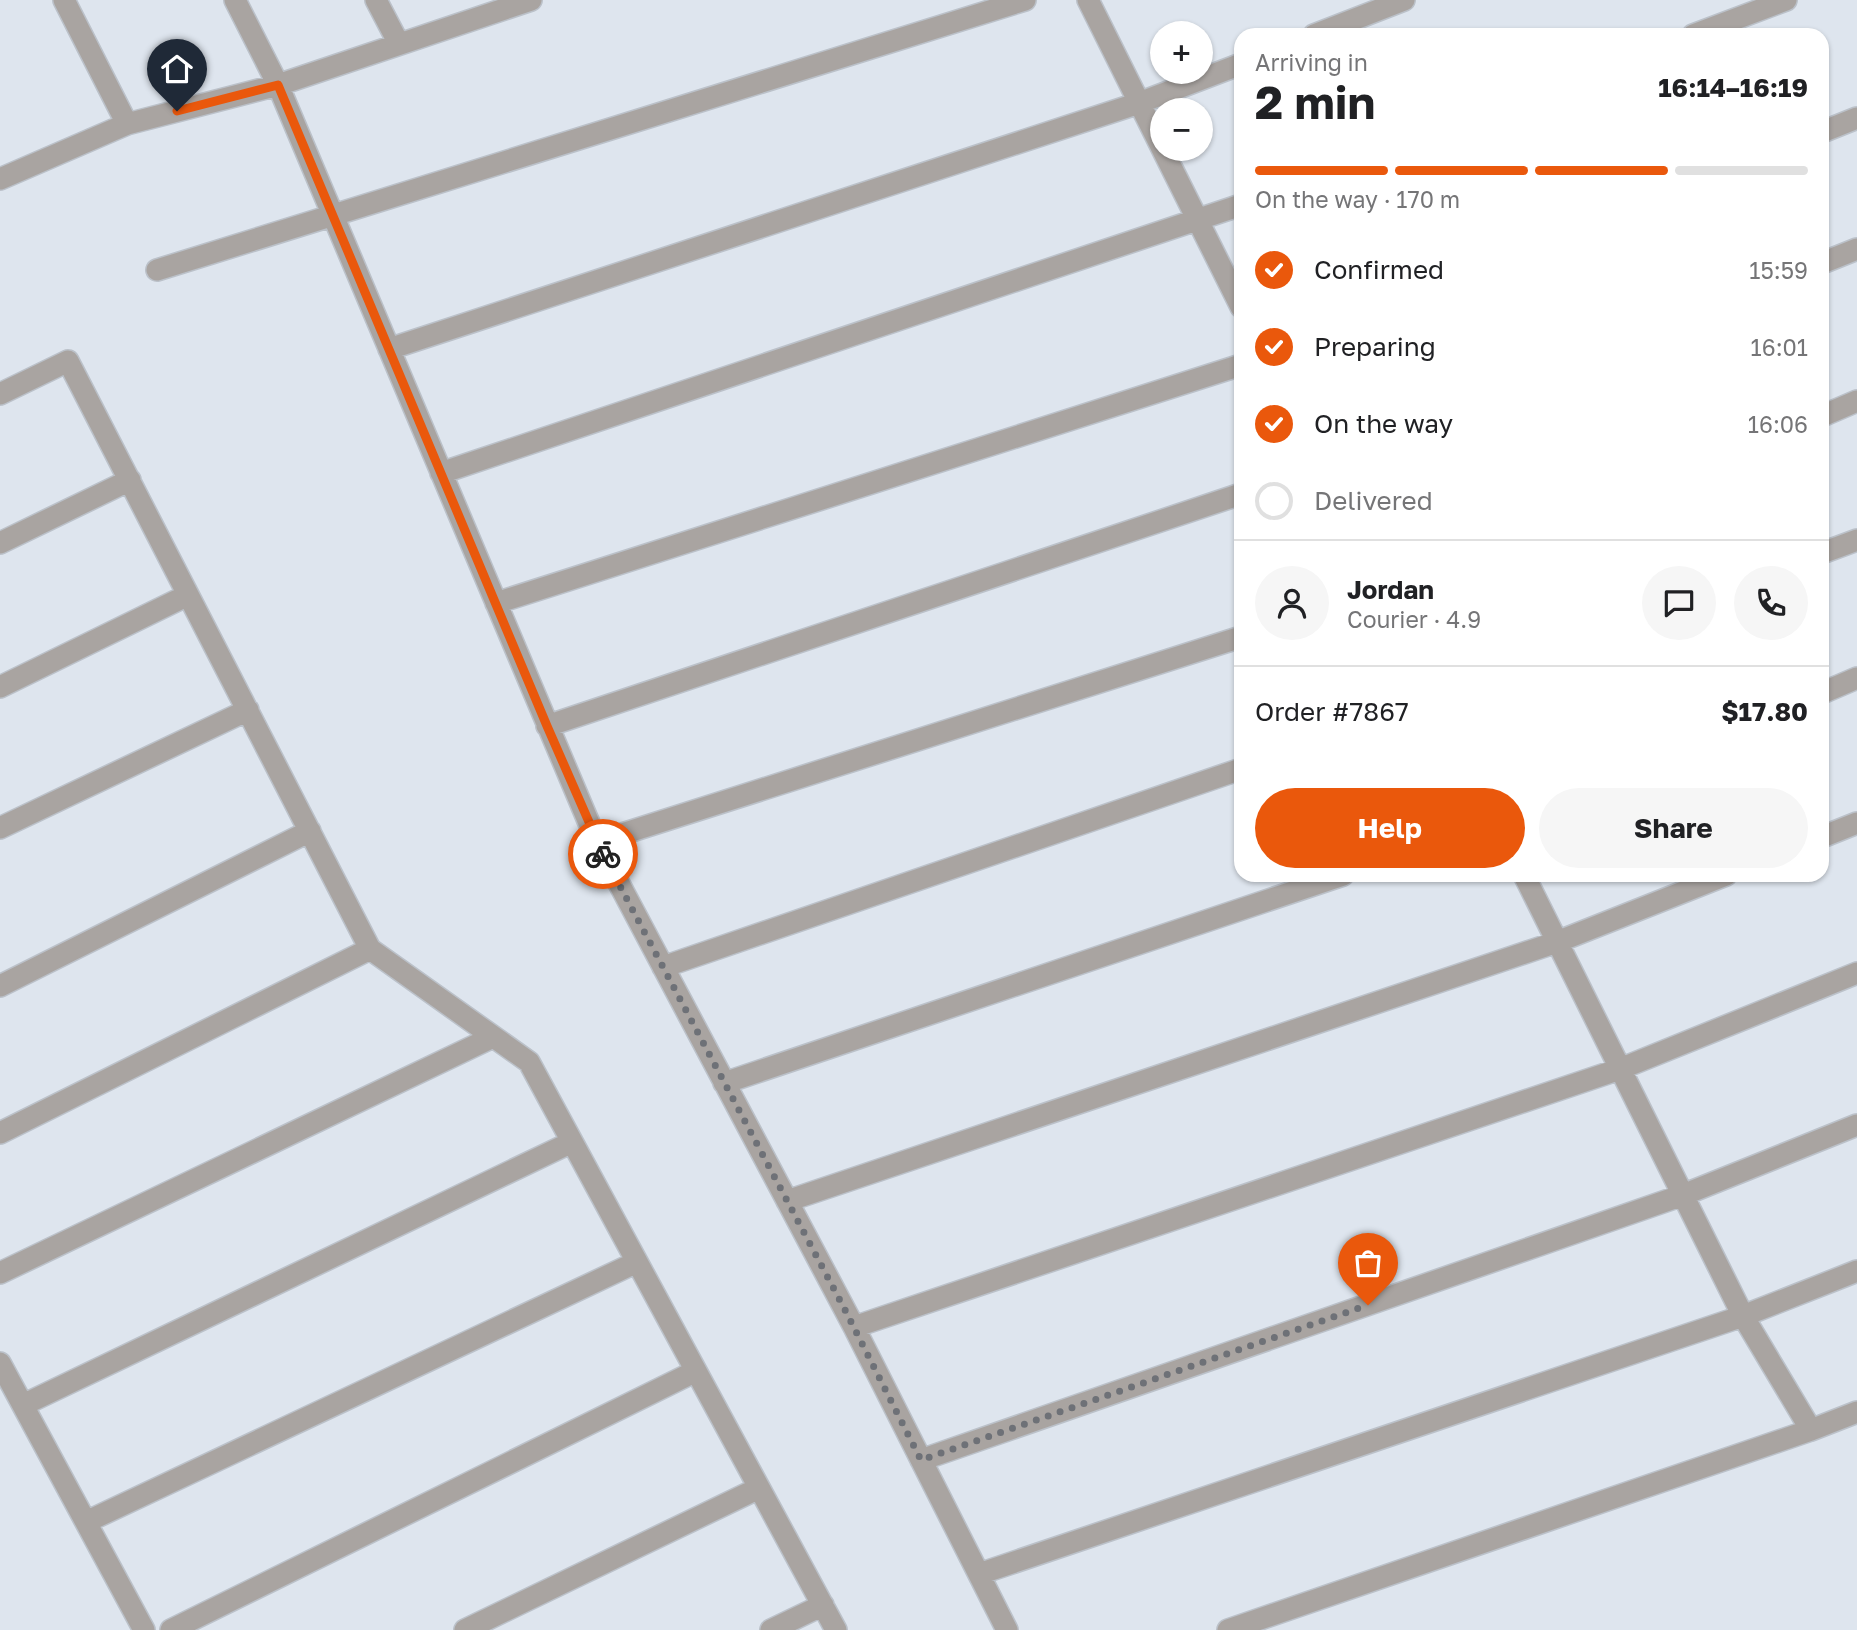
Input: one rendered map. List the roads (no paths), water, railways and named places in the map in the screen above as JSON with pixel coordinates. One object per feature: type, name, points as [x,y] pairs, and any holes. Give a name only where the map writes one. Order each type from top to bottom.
[{"type":"street","points":[[64,0],[127,124]]},
{"type":"street","points":[[235,0],[278,85],[334,215],[597,842],[854,1327],[1007,1630]]},
{"type":"street","points":[[376,0],[399,44]]},
{"type":"street","points":[[157,270],[1025,0]]},
{"type":"street","points":[[1088,0],[1234,293]]},
{"type":"street","points":[[1332,28],[1405,0]]},
{"type":"street","points":[[1712,28],[1786,0]]},
{"type":"street","points":[[1,174],[127,124],[278,85],[525,1]]},
{"type":"street","points":[[389,349],[1139,103],[1234,67]]},
{"type":"street","points":[[1829,129],[1857,118]]},
{"type":"street","points":[[441,473],[1234,208]]},
{"type":"street","points":[[1829,260],[1857,249]]},
{"type":"street","points":[[0,394],[68,360],[370,949],[529,1062],[836,1630]]},
{"type":"street","points":[[496,603],[1234,367]]},
{"type":"street","points":[[1829,413],[1857,401]]},
{"type":"street","points":[[0,543],[130,480]]},
{"type":"street","points":[[547,726],[1234,496]]},
{"type":"street","points":[[1829,550],[1857,540]]},
{"type":"street","points":[[0,687],[188,595]]},
{"type":"street","points":[[597,842],[1234,639]]},
{"type":"street","points":[[1829,690],[1857,678]]},
{"type":"street","points":[[0,828],[248,710]]},
{"type":"street","points":[[663,967],[1234,771]]},
{"type":"street","points":[[1829,834],[1857,823]]},
{"type":"street","points":[[0,986],[310,831]]},
{"type":"street","points":[[724,1083],[1322,882]]},
{"type":"street","points":[[1527,882],[1744,1316],[1811,1430]]},
{"type":"street","points":[[787,1201],[1557,942],[1708,882]]},
{"type":"street","points":[[0,1133],[370,949]]},
{"type":"street","points":[[854,1327],[1620,1069],[1857,973]]},
{"type":"street","points":[[0,1273],[493,1037]]},
{"type":"street","points":[[921,1460],[1683,1195],[1857,1125]]},
{"type":"street","points":[[23,1405],[572,1142]]},
{"type":"street","points":[[86,1522],[637,1262]]},
{"type":"street","points":[[979,1574],[1744,1316],[1857,1271]]},
{"type":"street","points":[[0,1363],[144,1630]]},
{"type":"street","points":[[171,1630],[696,1371]]},
{"type":"street","points":[[1228,1630],[1857,1412]]},
{"type":"street","points":[[465,1630],[759,1488]]},
{"type":"street","points":[[771,1630],[822,1605]]}]
